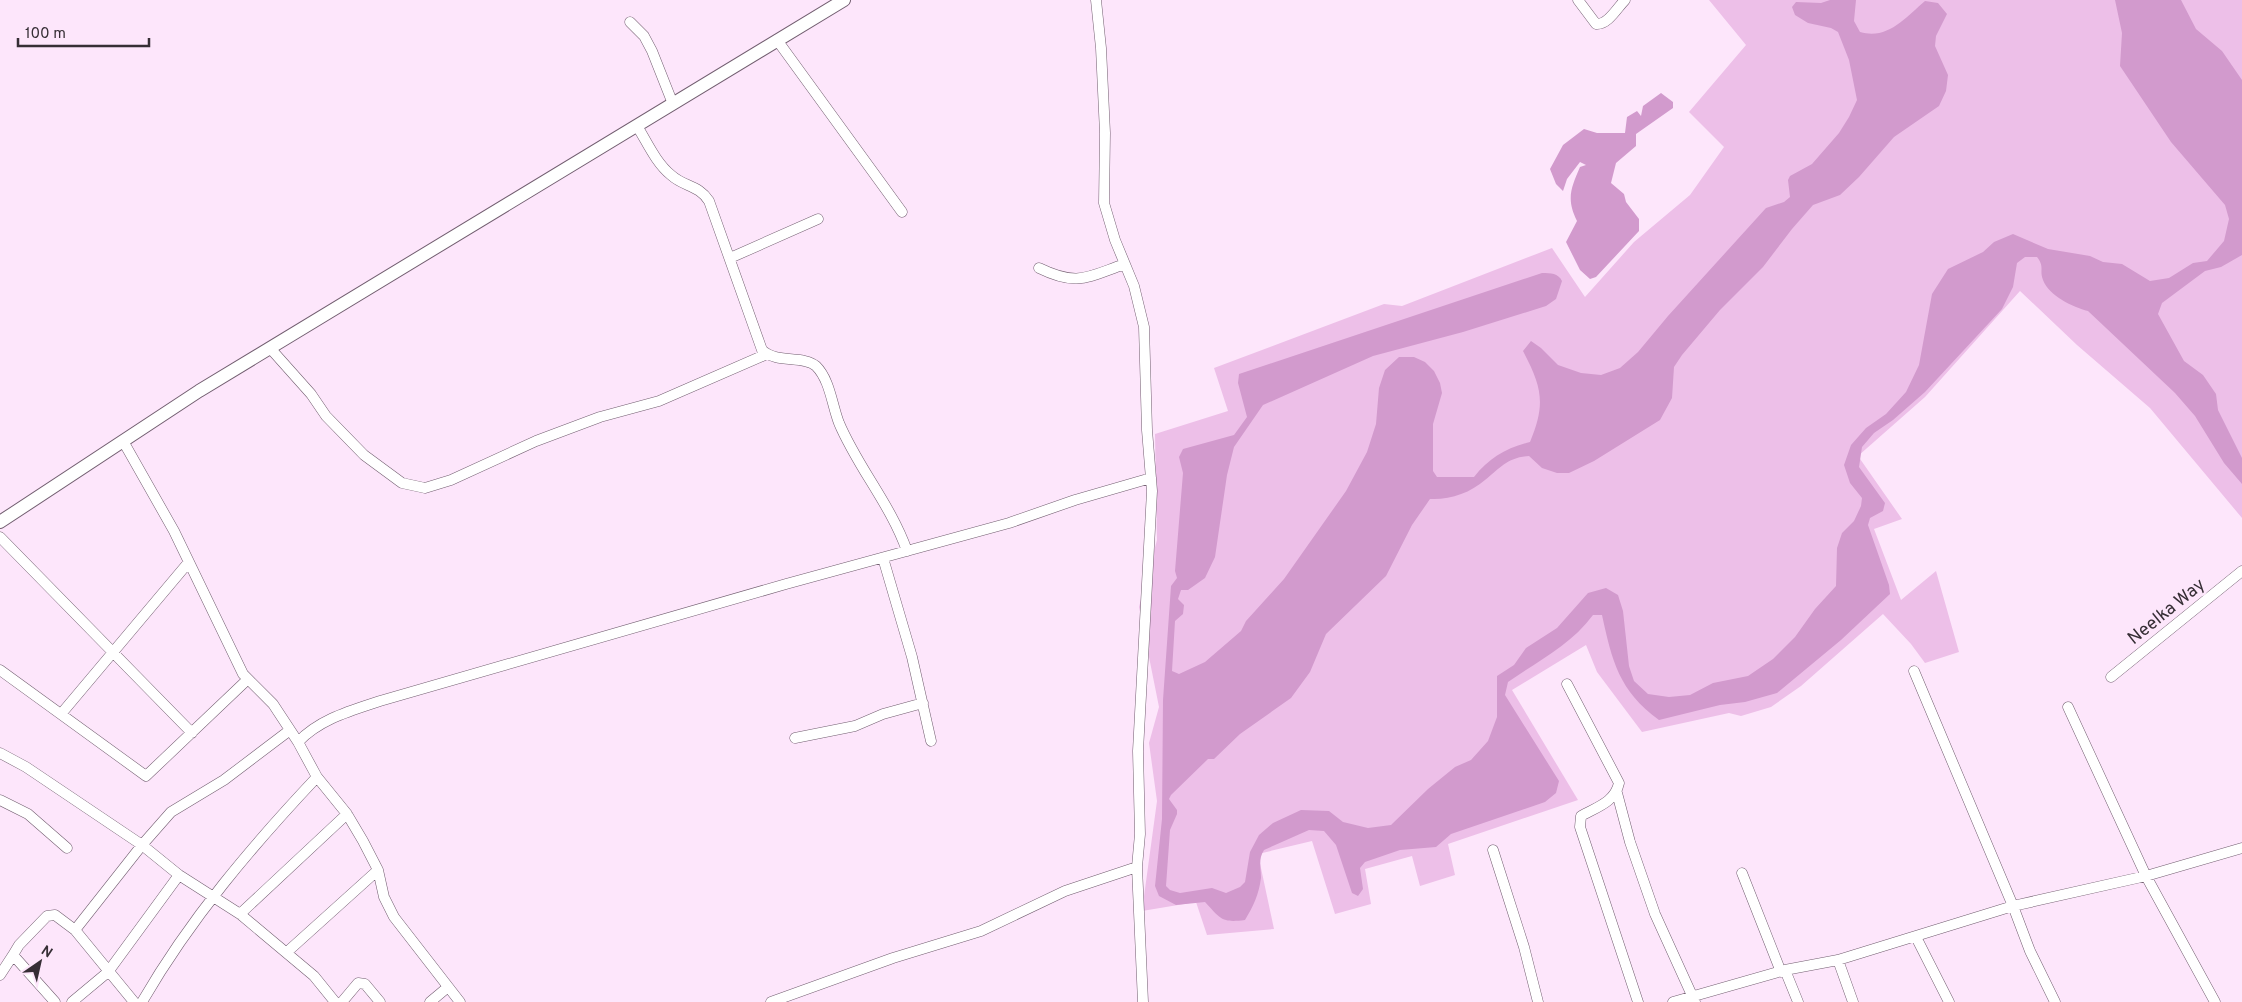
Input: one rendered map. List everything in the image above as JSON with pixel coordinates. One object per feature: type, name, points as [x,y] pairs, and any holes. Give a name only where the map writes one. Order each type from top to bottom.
[{"type":"street","points":[[0,522],[270,348],[844,0]]},
{"type":"street","points":[[1096,0],[1102,48],[1104,203],[1115,240],[1134,286],[1144,327],[1147,430],[1151,478],[1138,751],[1140,834],[1137,867],[1143,1002]]},
{"type":"street","points":[[1578,0],[1591,20],[1596,24],[1600,24],[1607,20],[1625,0]]},
{"type":"street","points":[[630,22],[644,36],[652,51],[673,104]]},
{"type":"street","points":[[777,40],[902,212]]},
{"type":"street","points":[[637,126],[657,160],[669,174],[683,184],[692,185],[705,194],[709,201],[757,340],[767,354]]},
{"type":"street","points":[[730,258],[818,219]]},
{"type":"street","points":[[1039,268],[1065,279],[1078,280],[1125,264]]},
{"type":"street","points":[[270,348],[311,394],[326,416],[364,455],[402,483],[425,488],[451,480],[536,441],[600,417],[659,401],[767,354],[812,363],[818,368],[825,379],[839,422],[854,454],[861,468],[881,495],[902,536],[907,551]]},
{"type":"street","points":[[124,441],[174,531],[243,674],[273,704],[298,742],[317,777],[347,814],[378,870],[384,896],[394,917],[460,1002]]},
{"type":"street","points":[[298,742],[324,722],[380,701],[786,584],[1009,523],[1075,500],[1151,478]]},
{"type":"street","points":[[0,537],[192,732]]},
{"type":"street","points":[[882,558],[923,703],[931,741]]},
{"type":"street","points":[[61,714],[188,563]]},
{"type":"street","name":"Neelka Way","points":[[2111,677],[2242,571]]},
{"type":"street","points":[[0,670],[146,776],[248,679]]},
{"type":"street","points":[[1914,671],[2013,906],[2033,959],[2055,1002]]},
{"type":"street","points":[[1567,684],[1619,783],[1617,793],[1630,842],[1655,914],[1695,1000]]},
{"type":"street","points":[[795,738],[855,726],[883,714],[923,703]]},
{"type":"street","points":[[2068,707],[2146,876],[2215,1002]]},
{"type":"street","points":[[75,930],[142,845],[171,812],[224,780],[290,730]]},
{"type":"street","points":[[0,754],[26,767],[142,845],[213,898],[240,914],[314,976],[335,1002]]},
{"type":"street","points":[[142,1002],[163,967],[213,898],[264,833],[317,777]]},
{"type":"street","points":[[1617,793],[1611,799],[1581,816],[1580,827],[1638,1002]]},
{"type":"street","points":[[0,800],[28,814],[67,848]]},
{"type":"street","points":[[240,914],[347,814]]},
{"type":"street","points":[[1673,1002],[1695,1000],[1783,971],[1838,960],[2013,906],[2146,876],[2242,848]]},
{"type":"street","points":[[1493,850],[1524,947],[1538,1002]]},
{"type":"street","points":[[771,1002],[894,958],[981,931],[1065,891],[1137,867]]},
{"type":"street","points":[[287,952],[378,870]]},
{"type":"street","points":[[1742,872],[1783,971],[1798,1002]]},
{"type":"street","points":[[72,1002],[108,972],[180,875]]},
{"type":"street","points":[[0,975],[19,945],[47,916],[60,917],[75,930],[134,1002]]},
{"type":"street","points":[[1916,937],[1949,1002]]},
{"type":"street","points":[[13,955],[55,1002]]},
{"type":"street","points":[[1838,960],[1854,1002]]},
{"type":"street","points":[[342,1002],[358,983],[365,984],[380,1002]]},
{"type":"street","points":[[430,1002],[448,986]]},
{"type":"shaded area","points":[[1709,0],[2242,0],[2242,518],[2150,408],[2077,345],[2020,291],[1925,397],[1858,456],[1902,519],[1874,529],[1901,600],[1936,571],[1959,652],[1925,663],[1911,644],[1883,614],[1801,686],[1771,707],[1741,716],[1729,713],[1642,732],[1597,672],[1586,645],[1512,690],[1578,800],[1448,844],[1455,875],[1420,886],[1412,856],[1365,869],[1371,904],[1335,914],[1312,841],[1258,854],[1274,929],[1207,935],[1196,902],[1142,911],[1157,801],[1149,743],[1159,707],[1139,607],[1157,540],[1155,434],[1228,411],[1214,368],[1384,304],[1402,306],[1552,248],[1585,297],[1634,242],[1690,195],[1724,147],[1689,112],[1746,45]]},
{"type":"shaded area","points":[[1830,0],[1856,0],[1854,21],[1860,32],[1870,34],[1879,33],[1896,26],[1925,1],[1938,3],[1947,14],[1936,36],[1935,46],[1948,75],[1946,91],[1939,106],[1894,137],[1859,177],[1840,195],[1813,205],[1763,267],[1720,310],[1682,355],[1674,367],[1672,398],[1660,420],[1594,461],[1569,473],[1557,473],[1542,468],[1529,456],[1515,458],[1479,485],[1466,492],[1452,497],[1430,499],[1412,525],[1386,576],[1326,634],[1310,672],[1291,698],[1240,734],[1214,759],[1208,759],[1171,795],[1169,799],[1177,810],[1177,814],[1170,830],[1166,886],[1170,890],[1180,893],[1212,888],[1226,893],[1240,887],[1245,882],[1250,852],[1259,835],[1273,823],[1301,810],[1329,811],[1343,822],[1368,828],[1391,825],[1428,789],[1455,767],[1471,760],[1488,741],[1497,717],[1497,676],[1514,665],[1526,648],[1557,628],[1588,593],[1606,588],[1618,595],[1623,611],[1629,666],[1634,681],[1648,694],[1669,697],[1690,695],[1713,683],[1748,676],[1773,659],[1795,637],[1815,609],[1836,586],[1837,548],[1842,533],[1854,521],[1861,506],[1862,498],[1850,483],[1844,465],[1851,445],[1866,428],[1886,414],[1906,392],[1919,365],[1932,294],[1948,269],[1983,252],[1994,242],[2013,234],[2048,249],[2090,256],[2103,262],[2122,264],[2150,281],[2169,278],[2193,263],[2207,261],[2224,241],[2229,219],[2225,205],[2171,142],[2120,66],[2122,33],[2115,0],[2181,0],[2196,29],[2222,51],[2242,80],[2242,255],[2221,267],[2205,271],[2162,303],[2158,314],[2184,361],[2203,375],[2216,394],[2218,410],[2242,458],[2242,484],[2224,463],[2195,416],[2175,393],[2088,311],[2069,304],[2050,291],[2043,280],[2041,263],[2037,257],[2025,257],[2017,263],[2013,287],[2002,309],[1925,392],[1893,420],[1874,433],[1862,447],[1859,467],[1885,503],[1883,511],[1870,518],[1868,525],[1889,585],[1890,594],[1841,640],[1777,693],[1745,702],[1720,705],[1659,720],[1645,709],[1626,686],[1614,661],[1602,615],[1593,615],[1564,644],[1508,682],[1505,695],[1559,781],[1556,793],[1545,802],[1451,834],[1436,847],[1400,850],[1365,862],[1360,868],[1363,889],[1358,896],[1352,893],[1336,845],[1324,831],[1309,830],[1264,850],[1260,860],[1261,878],[1259,889],[1245,920],[1231,921],[1222,919],[1205,902],[1176,905],[1159,896],[1155,886],[1162,819],[1163,700],[1171,586],[1177,578],[1175,571],[1183,473],[1179,457],[1183,449],[1234,435],[1247,417],[1238,383],[1239,374],[1542,273],[1556,275],[1562,281],[1556,299],[1546,306],[1463,332],[1373,356],[1263,405],[1234,447],[1227,475],[1215,557],[1205,578],[1188,590],[1181,590],[1178,599],[1184,605],[1183,614],[1175,621],[1172,671],[1179,674],[1205,662],[1241,631],[1246,621],[1284,579],[1346,491],[1367,452],[1376,424],[1379,388],[1385,370],[1399,357],[1414,357],[1425,362],[1434,371],[1440,383],[1442,393],[1433,424],[1433,471],[1437,477],[1474,477],[1492,459],[1513,447],[1530,442],[1540,406],[1538,386],[1523,351],[1531,341],[1558,365],[1581,373],[1601,375],[1620,368],[1638,352],[1766,208],[1784,202],[1790,197],[1788,180],[1790,176],[1812,164],[1839,133],[1857,100],[1849,60],[1838,32],[1831,28],[1808,23],[1795,15],[1792,7],[1796,2],[1821,3]]},
{"type":"shaded area","points":[[1661,93],[1673,102],[1673,108],[1636,134],[1636,146],[1616,163],[1611,183],[1624,194],[1626,202],[1639,219],[1639,231],[1596,277],[1590,279],[1580,270],[1566,242],[1577,221],[1571,200],[1572,188],[1580,167],[1586,165],[1580,162],[1567,179],[1563,191],[1556,184],[1550,169],[1563,145],[1584,129],[1597,133],[1625,133],[1627,117],[1637,111],[1641,116],[1643,106]]}]
